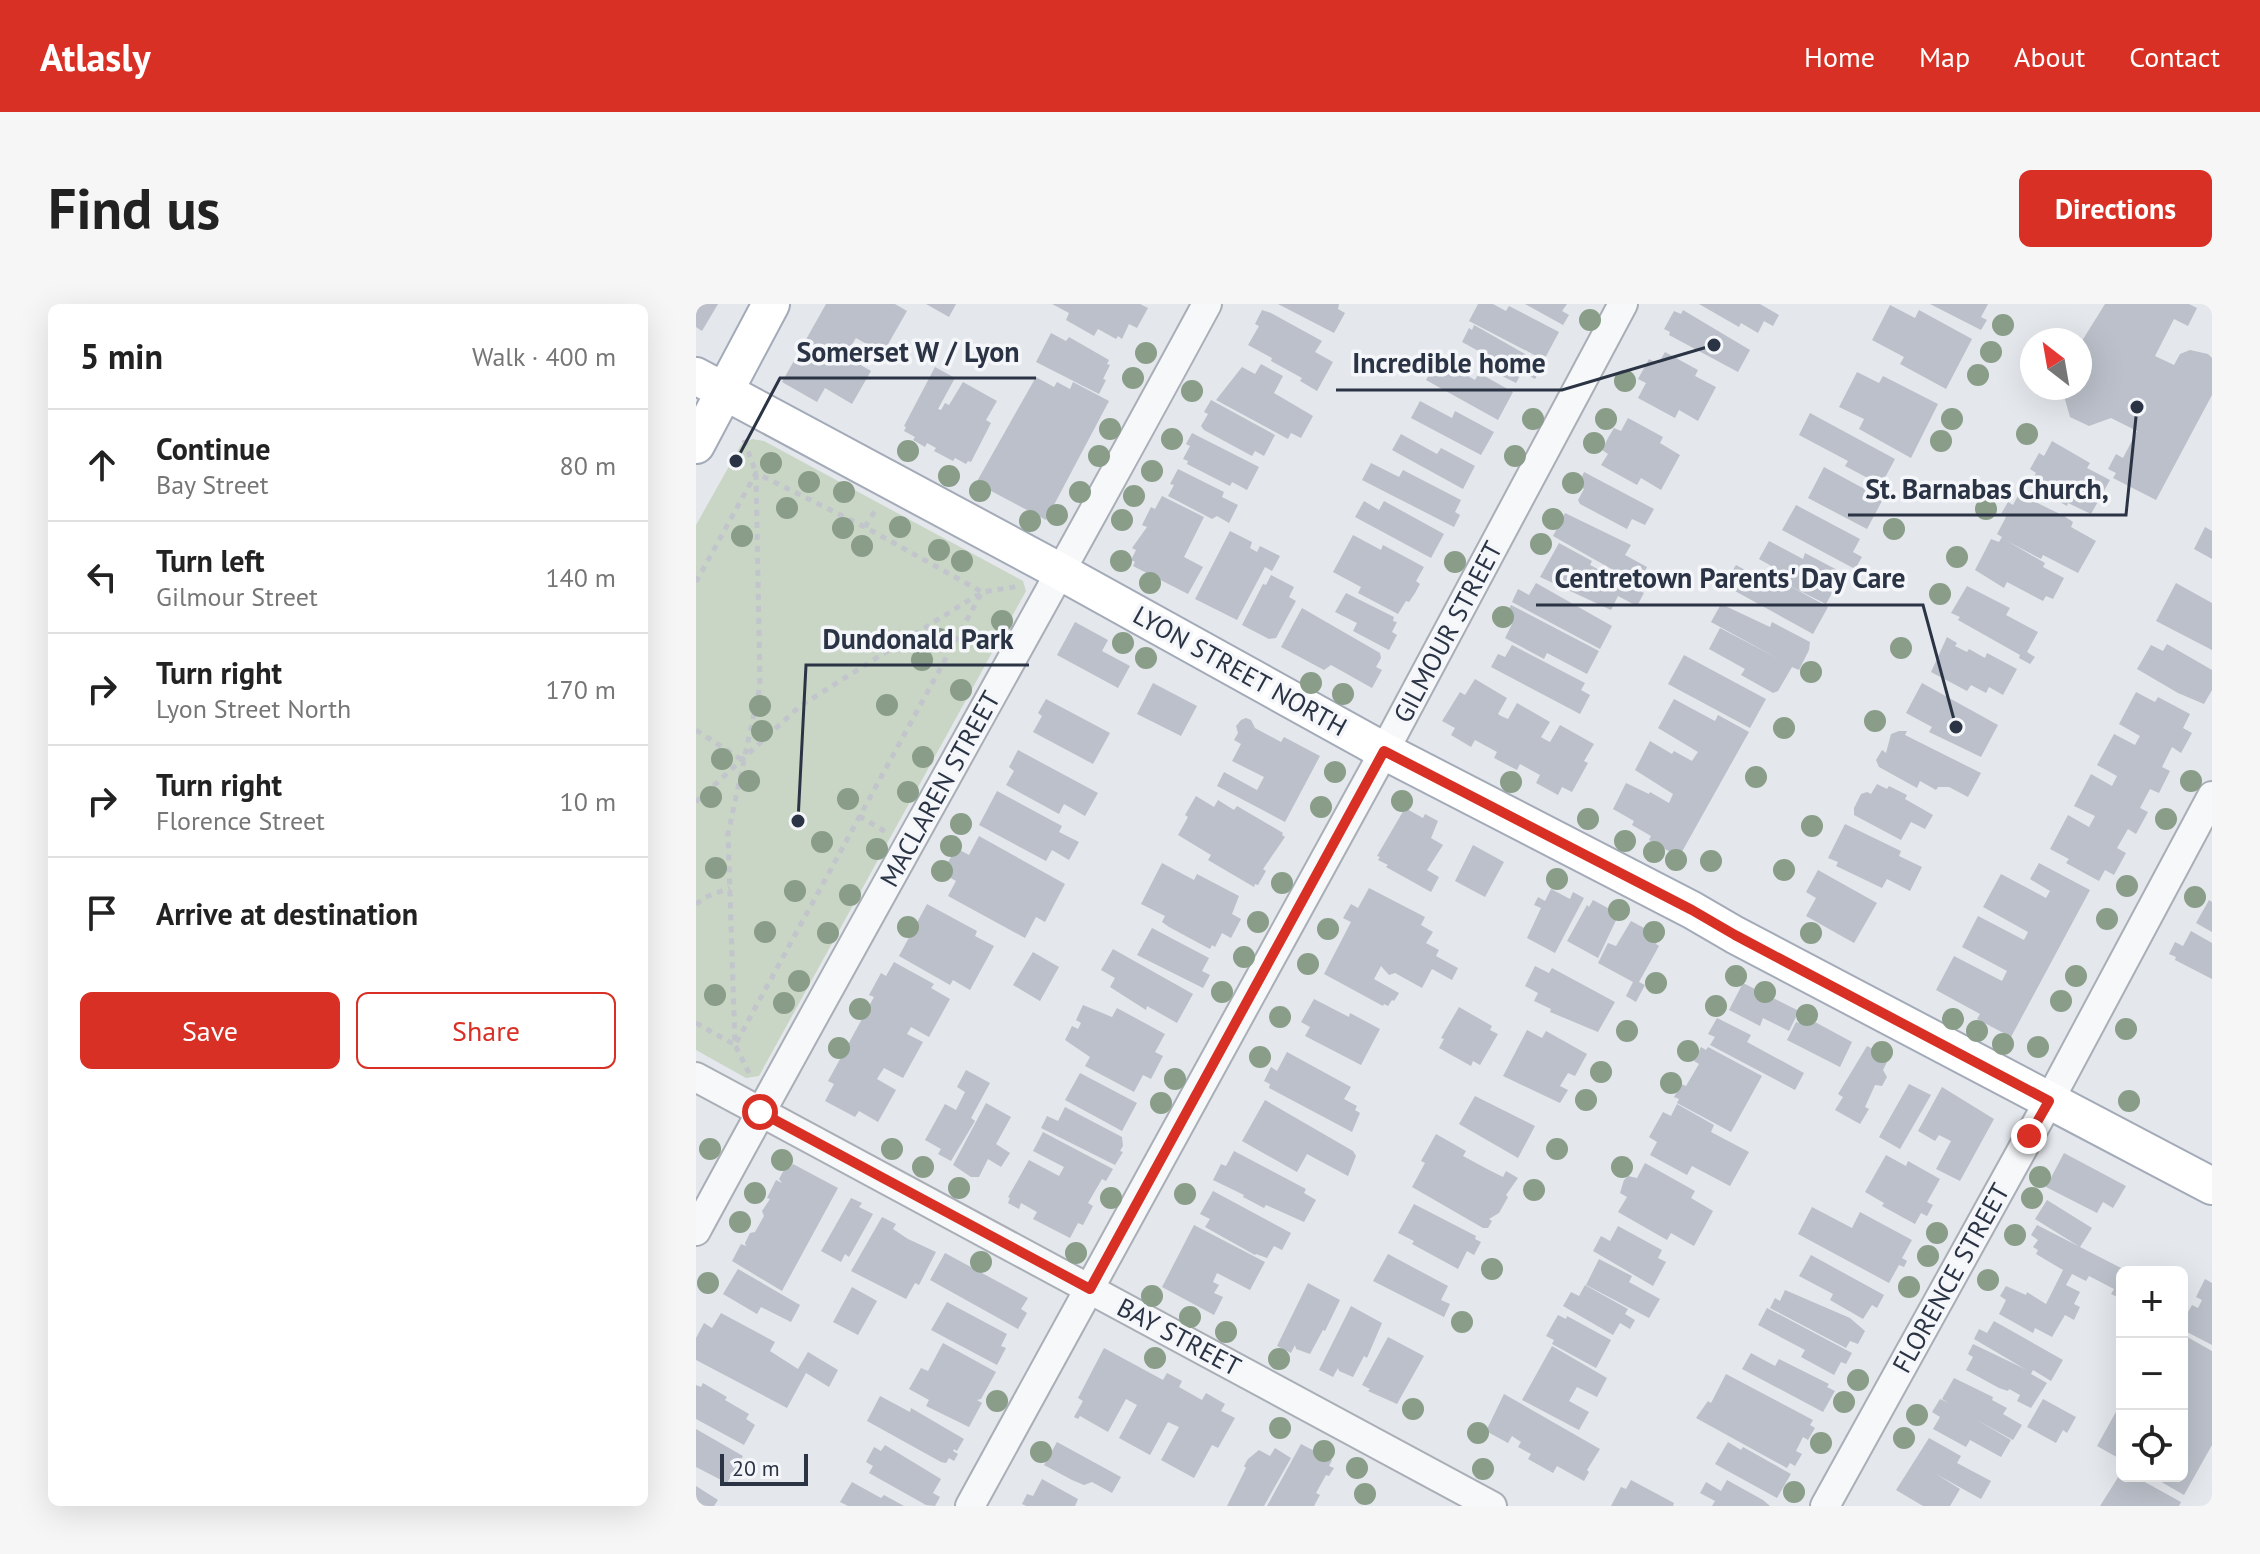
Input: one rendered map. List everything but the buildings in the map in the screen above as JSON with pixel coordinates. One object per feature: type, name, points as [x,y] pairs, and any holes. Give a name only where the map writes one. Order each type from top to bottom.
[{"type":"main road","points":[[696,445],[710,384],[771,304]]},
{"type":"main road","name":"LYON STREET NORTH","points":[[710,384],[1045,578],[1678,903],[2212,1186]]},
{"type":"street","name":"MACLAREN STREET","points":[[696,1231],[1045,578],[1207,304]]},
{"type":"street","name":"GILMOUR STREET","points":[[970,1506],[1384,751],[1623,304]]},
{"type":"street","name":"FLORENCE STREET","points":[[1825,1506],[2049,1101],[2212,796]]},
{"type":"street","name":"BAY STREET","points":[[696,1077],[1492,1506]]},
{"type":"path","points":[[742,435],[756,473],[760,686],[728,834],[735,1045],[755,1083]]},
{"type":"path","points":[[756,473],[865,527],[982,592]]},
{"type":"path","points":[[696,582],[756,473]]},
{"type":"path","points":[[865,527],[881,501]]},
{"type":"path","points":[[696,802],[800,706],[982,592],[1045,578]]},
{"type":"path","points":[[735,1045],[982,592]]},
{"type":"path","points":[[696,730],[742,760]]},
{"type":"path","points":[[859,816],[894,837]]},
{"type":"path","points":[[696,904],[730,888]]},
{"type":"path","points":[[696,1023],[735,1045]]},
{"type":"green space","points":[[752,439],[764,441],[1023,581],[1026,591],[759,1076],[746,1078],[696,1050],[696,525],[741,445]]},
{"type":"place","name":"Incredible home","points":[[1714,345]]},
{"type":"place","name":"St. Barnabas Church,","points":[[2137,407]]},
{"type":"place","name":"Somerset W / Lyon","points":[[736,461]]},
{"type":"place","name":"Centretown Parents' Day Care","points":[[1956,727]]},
{"type":"place","name":"Dundonald Park","points":[[798,821]]},
{"type":"route","points":[[760,1112],[1090,1289],[1384,751],[1692,910],[2049,1101],[2029,1136]]}]
